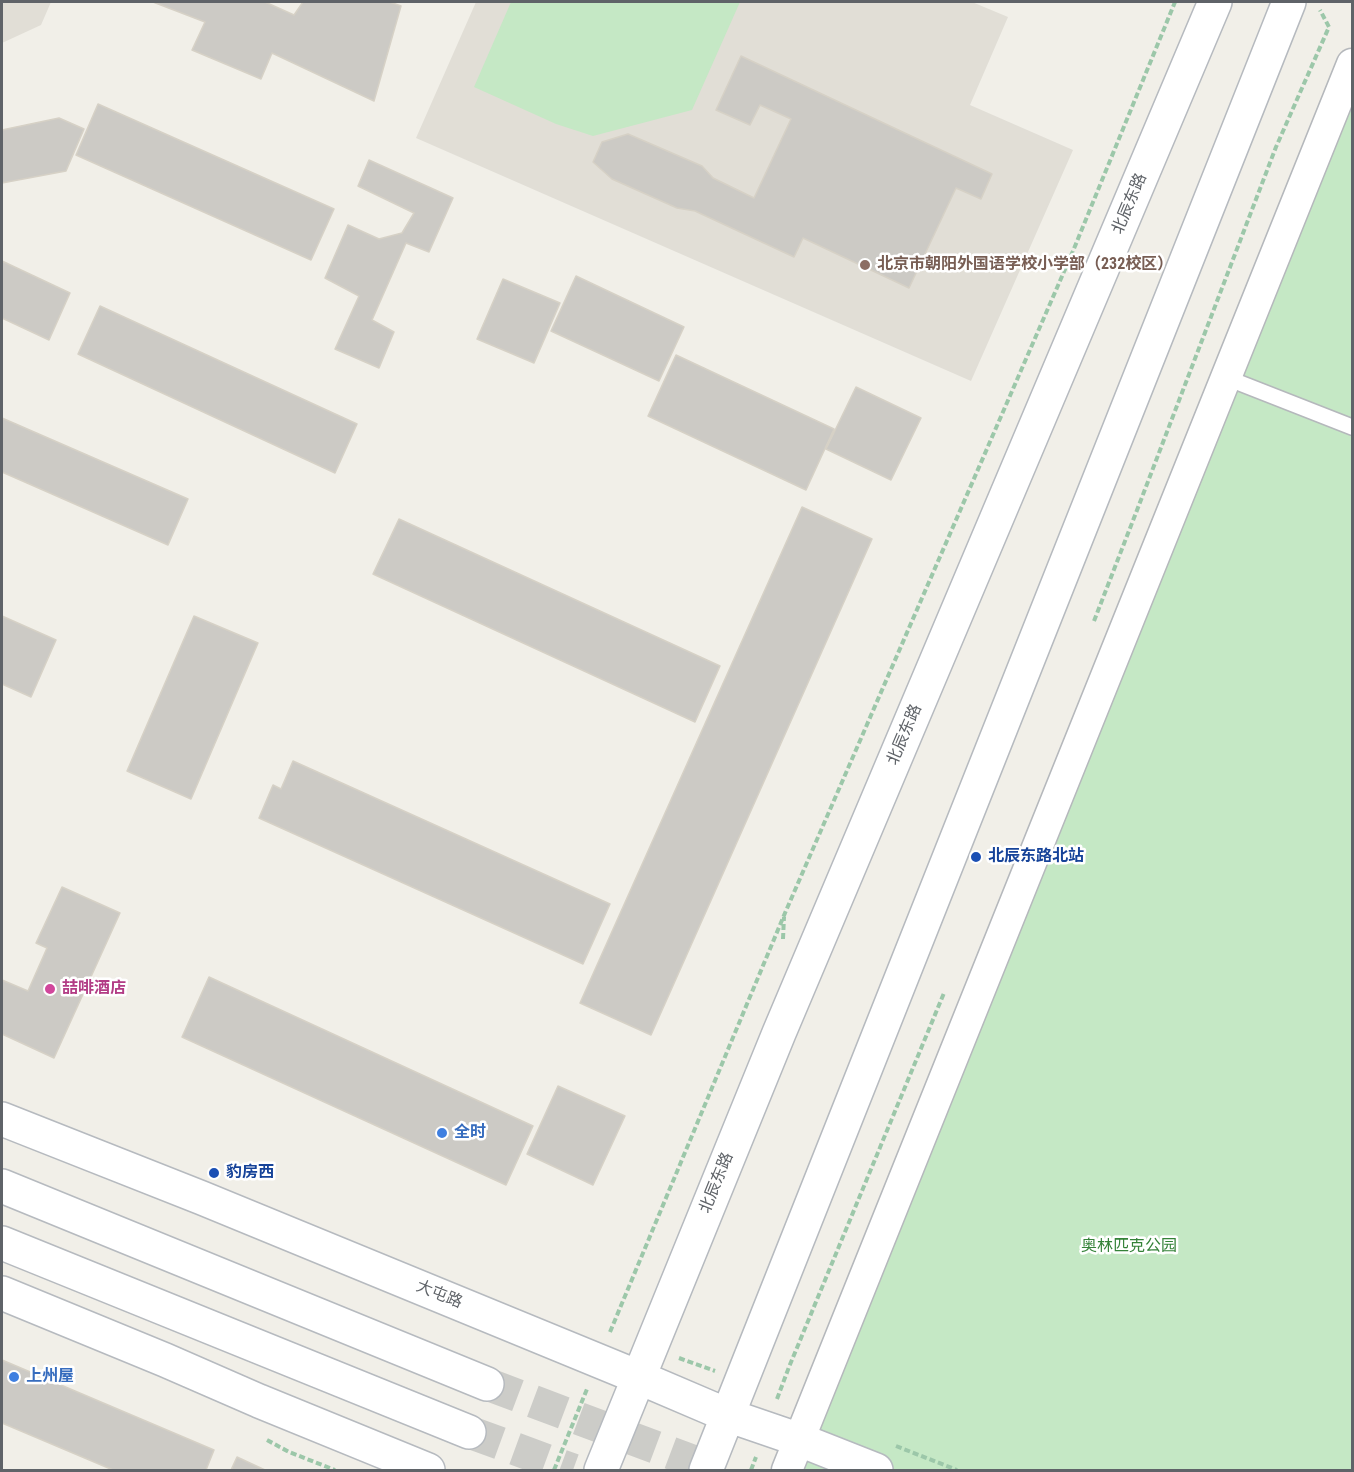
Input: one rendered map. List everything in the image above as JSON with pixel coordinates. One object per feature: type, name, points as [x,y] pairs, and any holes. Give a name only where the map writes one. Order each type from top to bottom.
[{"type":"main road","name":"北辰东路","points":[[601,1470],[779,1033],[1215,2]]},
{"type":"main road","points":[[705,1470],[1289,2]]},
{"type":"main road","name":"大屯路","points":[[2,1119],[202,1198],[727,1415],[800,1440],[876,1470]]},
{"type":"main road","points":[[2,1186],[487,1384]]},
{"type":"main road","points":[[2,1244],[469,1432]]},
{"type":"main road","points":[[2,1293],[428,1470]]},
{"type":"street","points":[[787,1470],[1353,64]]},
{"type":"lane","points":[[1227,378],[1353,427]]},
{"type":"path","points":[[554,1470],[789,902],[1073,251],[1175,2]]},
{"type":"path","points":[[1093,624],[1276,147],[1329,27],[1315,2]]},
{"type":"path","points":[[751,1470],[789,1366],[947,986]]},
{"type":"shaded area","points":[[2,2],[51,2],[41,25],[2,43]]},
{"type":"shaded area","name":"北京市朝阳外国语学校小学部（232校区）","points":[[476,2],[972,2],[1008,17],[970,105],[1073,150],[971,381],[416,138]]},
{"type":"green space","points":[[511,2],[740,2],[692,110],[593,136],[556,124],[474,87]]},
{"type":"green space","name":"奥林匹克公园","points":[[1352,90],[1352,1470],[799,1470]]},
{"type":"building","points":[[153,2],[265,2],[294,15],[303,2],[390,2],[401,6],[374,101],[272,53],[261,79],[192,50],[205,22]]},
{"type":"building","points":[[741,56],[992,174],[981,199],[956,188],[909,288],[803,238],[794,257],[695,211],[677,208],[612,179],[593,162],[602,142],[628,134],[702,166],[713,178],[754,198],[791,119],[760,105],[750,125],[716,110]]},
{"type":"building","points":[[98,104],[334,209],[311,260],[76,155]]},
{"type":"building","points":[[59,118],[84,129],[66,171],[2,183],[2,130]]},
{"type":"building","points":[[369,160],[453,198],[429,252],[406,243],[372,320],[394,332],[379,368],[335,349],[359,296],[325,278],[348,225],[379,239],[402,233],[414,213],[358,186]]},
{"type":"building","points":[[2,261],[70,293],[49,340],[2,318]]},
{"type":"building","points":[[576,276],[684,327],[659,381],[551,331]]},
{"type":"building","points":[[503,279],[560,303],[534,363],[477,339]]},
{"type":"building","points":[[100,306],[357,424],[335,473],[78,354]]},
{"type":"building","points":[[676,355],[834,429],[806,490],[648,416]]},
{"type":"building","points":[[856,387],[921,418],[891,480],[826,449]]},
{"type":"building","points":[[2,418],[188,499],[168,545],[2,472]]},
{"type":"building","points":[[802,507],[872,539],[651,1035],[580,1003]]},
{"type":"building","points":[[399,519],[720,666],[695,722],[373,574]]},
{"type":"building","points":[[2,616],[56,640],[31,697],[2,684]]},
{"type":"building","points":[[194,616],[258,643],[191,799],[127,771]]},
{"type":"building","points":[[293,761],[610,904],[583,964],[259,818],[273,785],[281,789]]},
{"type":"building","points":[[62,887],[120,913],[54,1058],[2,1034],[2,980],[28,991],[47,948],[36,943]]},
{"type":"building","points":[[209,977],[533,1126],[506,1185],[182,1037]]},
{"type":"building","points":[[558,1086],[625,1116],[593,1185],[527,1154]]},
{"type":"building","points":[[2,1360],[214,1450],[206,1470],[113,1470],[2,1423]]},
{"type":"building","points":[[237,1457],[265,1470],[231,1470]]},
{"type":"tunnel","points":[[487,1384],[716,1470]]},
{"type":"tunnel","points":[[469,1432],[573,1470]]},
{"type":"place","name":"北京市朝阳外国语学校小学部（232校区）","points":[[865,265]]},
{"type":"place","name":"北辰东路北站","points":[[976,857]]},
{"type":"place","name":"喆啡酒店","points":[[50,989]]},
{"type":"place","name":"全时","points":[[442,1133]]},
{"type":"place","name":"豹房西","points":[[214,1173]]},
{"type":"place","name":"上州屋","points":[[14,1377]]}]
